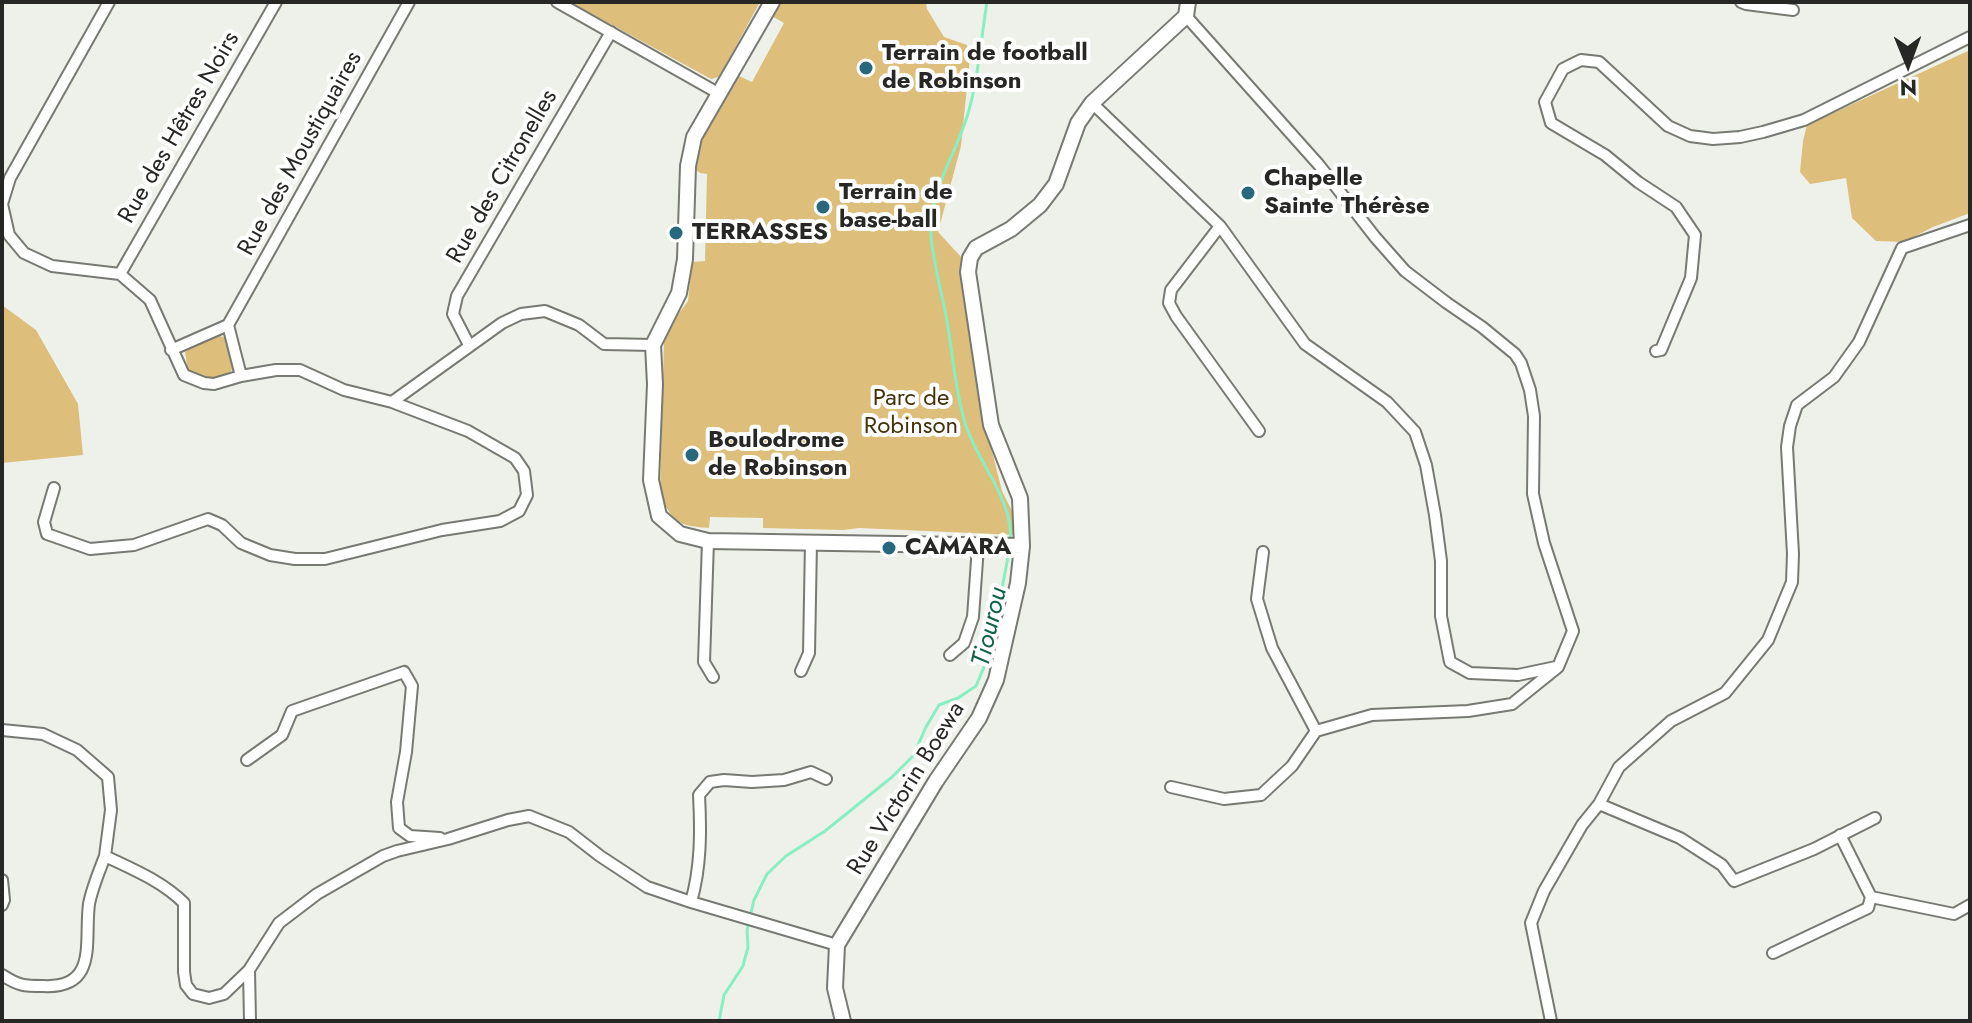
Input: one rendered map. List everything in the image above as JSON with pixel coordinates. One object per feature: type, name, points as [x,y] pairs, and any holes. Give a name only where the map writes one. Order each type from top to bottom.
[{"type":"street","points":[[54,488],[44,522],[47,534],[90,549],[134,545],[208,519],[222,525],[241,543],[270,555],[295,559],[325,559],[442,530],[500,521],[519,511],[527,495],[524,471],[515,458],[468,431],[392,402],[344,390],[300,370],[276,370],[214,384],[184,375],[150,300],[120,274],[52,266],[24,253],[9,235],[2,204],[10,178],[109,2]]},
{"type":"street","name":"Rue des Hêtres Noirs","points":[[120,274],[276,2]]},
{"type":"street","name":"Rue des Moustiquaires","points":[[228,325],[409,2]]},
{"type":"street","points":[[557,2],[718,93]]},
{"type":"street","points":[[772,2],[694,137],[688,166],[685,259],[679,293],[653,345],[655,384],[651,480],[659,516],[680,534],[708,541],[1013,546]]},
{"type":"street","points":[[1741,2],[1793,10]]},
{"type":"street","points":[[1187,9],[1411,277],[1515,354],[1530,390],[1534,416],[1533,494],[1544,543],[1573,631],[1558,667],[1512,704],[1468,711],[1372,715],[1316,731]]},
{"type":"street","name":"Rue Victorin Boewa","points":[[843,1021],[835,988],[837,945],[936,781],[979,718],[996,680],[1018,583],[1013,546],[1020,498],[991,425],[968,272],[970,258],[976,248],[1011,229],[1040,205],[1056,184],[1078,123],[1092,103],[1187,9]]},
{"type":"street","name":"Rue des Citronelles","points":[[469,345],[453,314],[457,296],[611,32]]},
{"type":"street","points":[[1656,351],[1661,350],[1691,278],[1695,235],[1676,207],[1605,155],[1551,123],[1545,102],[1563,69],[1581,60],[1599,62],[1668,126],[1690,136],[1713,139],[1763,132],[1804,120],[1970,37]]},
{"type":"street","points":[[1092,103],[1220,226],[1305,344],[1387,402],[1415,432],[1426,465],[1435,515],[1441,561],[1441,616],[1450,662],[1470,673],[1518,675],[1558,667]]},
{"type":"street","points":[[1551,1021],[1531,923],[1544,891],[1619,767],[1671,721],[1725,693],[1768,640],[1792,582],[1787,447],[1797,405],[1834,377],[1859,342],[1902,248],[1970,225]]},
{"type":"street","points":[[1220,226],[1171,290],[1169,303],[1259,431]]},
{"type":"street","points":[[392,402],[469,345],[521,314],[545,311],[579,325],[604,344],[653,345]]},
{"type":"street","points":[[171,350],[228,325],[241,376]]},
{"type":"street","points":[[708,541],[704,662],[713,677]]},
{"type":"street","points":[[801,671],[809,653],[811,542]]},
{"type":"street","points":[[950,655],[964,643],[973,617],[978,546]]},
{"type":"street","points":[[1263,552],[1257,599],[1272,648],[1316,731]]},
{"type":"street","points":[[247,760],[282,735],[292,711],[404,672],[412,686],[406,752],[397,802],[399,828],[410,836],[448,839]]},
{"type":"street","points":[[2,730],[43,734],[77,750],[108,777],[111,810],[105,856],[89,905],[89,941],[84,967],[74,981],[58,987],[17,985],[2,975]]},
{"type":"street","points":[[1171,787],[1224,799],[1261,795],[1292,766],[1316,731]]},
{"type":"street","points":[[691,902],[700,852],[699,795],[710,782],[784,780],[811,772],[826,779]]},
{"type":"street","points":[[1599,804],[1680,838],[1722,865],[1734,881],[1814,849],[1875,818]]},
{"type":"street","points":[[105,856],[173,892],[184,903],[186,985],[193,994],[209,998],[224,994],[249,970],[279,923],[317,894],[383,856],[529,816],[569,832],[647,887],[837,945]]},
{"type":"street","points":[[1773,953],[1868,908],[1871,897],[1840,835]]},
{"type":"street","points":[[2,880],[2,905]]},
{"type":"street","points":[[1871,897],[1954,914],[1970,905]]},
{"type":"street","points":[[249,970],[250,1021]]},
{"type":"green space","points":[[570,2],[760,2],[719,77],[711,79]]},
{"type":"green space","name":"Parc de Robinson","points":[[780,2],[926,2],[944,37],[967,45],[970,58],[961,146],[938,232],[962,258],[981,408],[1002,491],[1013,513],[1016,535],[859,528],[763,528],[763,518],[710,517],[709,528],[699,527],[679,522],[660,497],[664,341],[671,324],[688,301],[692,262],[705,261],[707,174],[694,168],[696,148],[737,75],[752,82],[784,23],[770,15]]},
{"type":"green space","points":[[1970,50],[1970,213],[1904,242],[1876,241],[1852,218],[1846,178],[1810,184],[1800,172],[1807,125]]},
{"type":"green space","points":[[2,305],[36,330],[78,404],[83,455],[2,463]]},
{"type":"green space","points":[[220,336],[226,338],[233,366],[229,376],[203,378],[188,371],[185,352],[198,343]]},
{"type":"waterway","name":"Tiourou","points":[[987,2],[972,97],[964,126],[938,188],[931,220],[931,237],[965,423],[1007,511],[1010,541]]},
{"type":"waterway","name":"Tiourou","points":[[719,1021],[724,995],[743,966],[754,900],[767,874],[786,856],[825,831],[892,777],[913,756],[939,705],[958,698],[976,686],[989,655],[1009,552]]},
{"type":"place","name":"Terrain de football de Robinson","points":[[866,68]]},
{"type":"place","name":"Chapelle Sainte Thérèse","points":[[1248,193]]},
{"type":"place","name":"Terrain de base-ball","points":[[823,207]]},
{"type":"place","name":"TERRASSES","points":[[676,233]]},
{"type":"place","name":"Boulodrome de Robinson","points":[[692,455]]},
{"type":"place","name":"CAMARA","points":[[889,548]]}]
